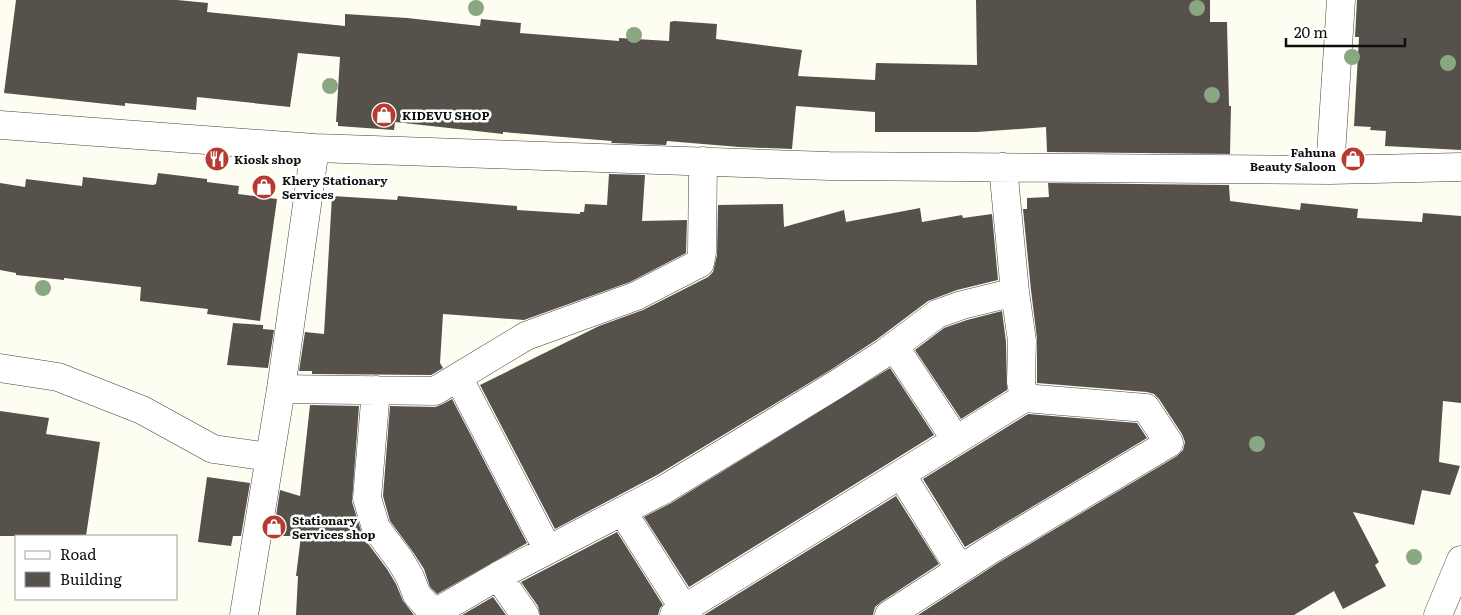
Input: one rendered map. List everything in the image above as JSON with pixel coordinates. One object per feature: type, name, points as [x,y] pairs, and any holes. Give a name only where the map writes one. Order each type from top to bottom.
[{"type":"street","points":[[1330,170],[1341,0]]},
{"type":"street","points":[[0,125],[315,148],[829,166],[1330,170],[1461,167]]},
{"type":"street","points":[[244,615],[281,389],[315,148]]},
{"type":"street","points":[[281,389],[434,391],[526,336],[636,296],[700,263],[702,252],[703,161]]},
{"type":"street","points":[[1003,168],[1015,292],[1022,341],[1021,382],[1024,398]]},
{"type":"street","points":[[376,390],[367,498],[370,512],[376,528],[410,577],[417,595],[430,609],[438,613],[498,576],[665,489],[837,384],[894,346],[937,314],[962,305],[1015,292]]},
{"type":"street","points":[[894,346],[956,440]]},
{"type":"street","points":[[0,368],[58,377],[142,410],[213,449],[269,457]]},
{"type":"street","points":[[458,377],[548,550]]},
{"type":"street","points":[[622,511],[682,613],[1024,398],[1146,408],[1169,443],[960,568],[889,615]]},
{"type":"street","points":[[901,474],[960,568]]},
{"type":"street","points":[[1438,615],[1461,560]]},
{"type":"street","points":[[498,576],[525,615]]},
{"type":"building","points":[[16,0],[177,0],[208,3],[207,12],[345,26],[345,14],[407,18],[480,26],[481,19],[521,23],[520,33],[619,41],[619,38],[669,41],[670,22],[674,21],[717,24],[716,39],[802,50],[798,76],[875,80],[876,63],[977,65],[976,0],[1210,0],[1210,22],[1227,22],[1229,106],[1231,106],[1230,154],[1047,152],[1046,127],[977,132],[875,132],[875,112],[796,106],[792,149],[667,141],[666,145],[611,143],[612,141],[503,132],[503,134],[395,122],[394,130],[338,126],[338,122],[336,122],[340,57],[298,53],[290,107],[197,97],[196,110],[125,103],[125,106],[4,93]]},
{"type":"building","points":[[1357,0],[1461,0],[1461,150],[1385,146],[1386,131],[1370,130],[1371,127],[1354,126],[1359,37],[1355,37]]},
{"type":"building","points":[[158,173],[207,179],[207,182],[239,186],[238,194],[277,199],[260,321],[207,314],[208,309],[140,301],[141,287],[64,278],[64,280],[16,275],[16,273],[0,270],[0,183],[25,187],[26,179],[82,186],[83,177],[153,185],[156,184]]},
{"type":"building","points":[[609,174],[645,175],[642,221],[687,220],[686,253],[630,282],[524,320],[443,314],[440,363],[443,368],[431,375],[312,374],[312,371],[299,371],[305,332],[324,334],[332,196],[397,200],[398,196],[517,206],[517,210],[580,214],[580,212],[584,212],[585,204],[607,205]]},
{"type":"building","points":[[1048,183],[1229,185],[1230,201],[1300,210],[1301,203],[1358,209],[1357,218],[1422,222],[1423,213],[1461,216],[1461,403],[1443,401],[1439,462],[1460,466],[1450,495],[1422,490],[1414,525],[1353,512],[1379,562],[1375,565],[1386,586],[1343,609],[1334,591],[1294,615],[918,615],[998,563],[1177,456],[1183,450],[1185,442],[1182,434],[1154,394],[1037,383],[1037,339],[1023,209],[1027,209],[1027,198],[1049,197]]},
{"type":"building","points":[[783,204],[784,227],[844,210],[846,222],[920,208],[922,222],[962,215],[963,218],[992,214],[998,280],[957,290],[928,301],[876,340],[829,371],[657,475],[555,529],[480,385],[599,326],[643,310],[708,277],[713,272],[717,255],[718,205]]},
{"type":"building","points":[[1002,311],[1006,342],[1007,390],[961,419],[915,350],[944,328]]},
{"type":"building","points":[[233,323],[263,325],[263,329],[274,330],[268,368],[227,365]]},
{"type":"building","points":[[890,368],[934,435],[689,587],[644,517],[673,502]]},
{"type":"building","points":[[452,399],[527,543],[437,594],[430,587],[424,569],[390,521],[383,496],[390,406],[435,407]]},
{"type":"building","points":[[310,405],[359,406],[352,502],[363,537],[387,569],[403,601],[414,615],[296,615],[298,576],[296,576],[301,536],[273,536],[280,490],[300,496]]},
{"type":"building","points":[[0,411],[49,418],[46,434],[100,442],[86,535],[0,536]]},
{"type":"building","points":[[1028,414],[1137,423],[1147,438],[965,547],[923,479]]},
{"type":"building","points":[[207,477],[250,483],[241,536],[233,536],[231,546],[198,542]]},
{"type":"building","points":[[896,496],[939,564],[881,602],[875,607],[873,615],[704,615]]},
{"type":"building","points":[[617,532],[663,605],[658,615],[540,615],[538,606],[521,582]]},
{"type":"building","points":[[493,597],[506,615],[462,615]]},
{"type":"place","name":"KIDEVU SHOP","points":[[384,115]]},
{"type":"place","name":"Kiosk shop","points":[[217,159]]},
{"type":"place","name":"Fahuna Beauty Saloon","points":[[1353,159]]},
{"type":"place","name":"Khery Stationary Services","points":[[264,187]]},
{"type":"place","name":"Stationary Services shop","points":[[274,527]]}]
